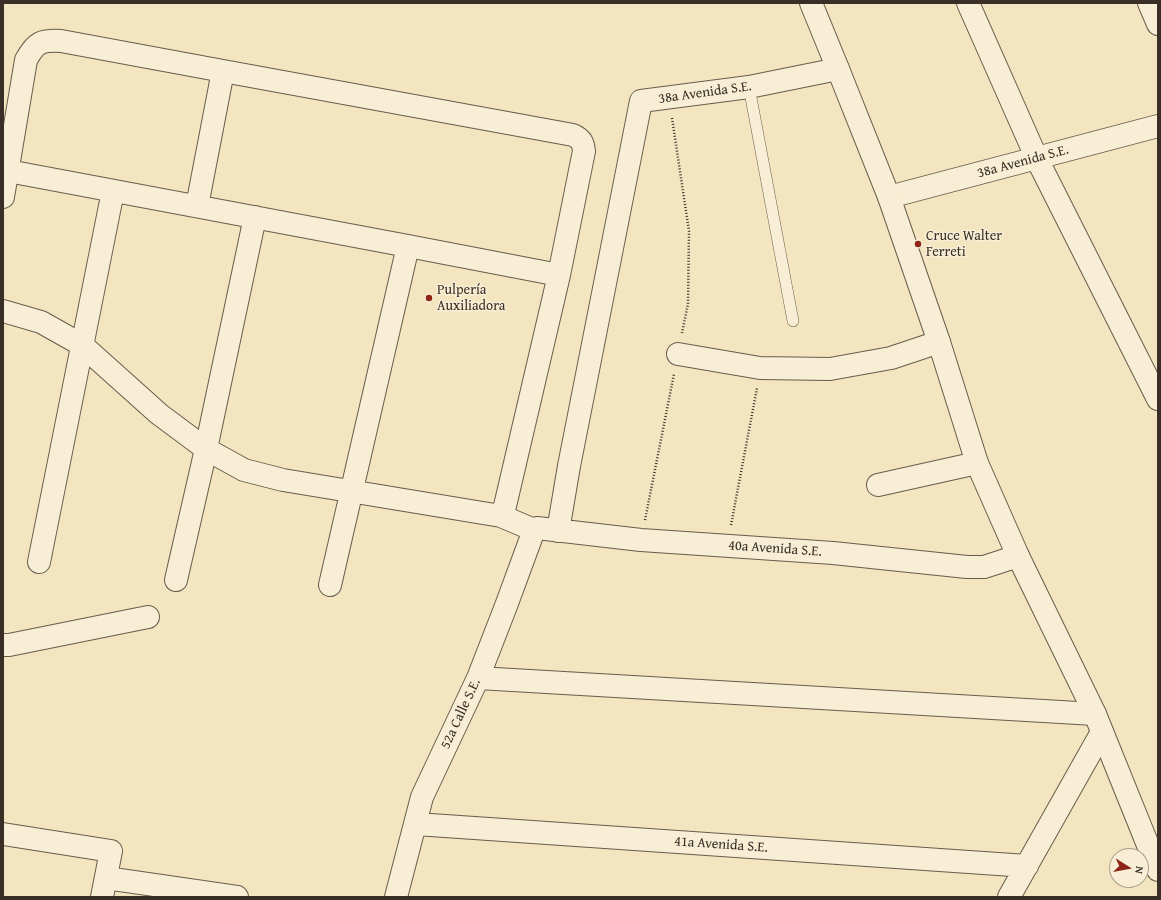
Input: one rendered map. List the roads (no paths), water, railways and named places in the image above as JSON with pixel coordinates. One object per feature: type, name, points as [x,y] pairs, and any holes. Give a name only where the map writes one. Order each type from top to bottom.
[{"type":"street","points":[[811,3],[889,198],[939,342],[977,463],[1018,556],[1099,723],[1158,870]]},
{"type":"street","points":[[968,3],[1037,159],[1158,399]]},
{"type":"street","points":[[1149,3],[1158,24]]},
{"type":"street","points":[[3,197],[26,60],[32,48],[45,40],[61,41],[573,135],[579,138],[583,144],[584,151],[559,275],[505,506],[501,516]]},
{"type":"street","name":"38a Avenida S.E.","points":[[558,531],[641,102],[749,87],[838,69]]},
{"type":"street","points":[[197,206],[223,71]]},
{"type":"street","name":"38a Avenida S.E.","points":[[889,198],[1158,126]]},
{"type":"street","points":[[8,171],[559,275]]},
{"type":"street","points":[[39,562],[113,191]]},
{"type":"street","points":[[176,580],[206,449],[255,217]]},
{"type":"street","points":[[330,585],[408,246]]},
{"type":"street","points":[[3,311],[41,322],[82,345],[160,414],[206,449],[244,470],[283,480],[501,516],[533,532]]},
{"type":"street","points":[[678,354],[760,368],[830,369],[891,358],[939,342]]},
{"type":"street","points":[[878,484],[977,463]]},
{"type":"street","name":"40a Avenida S.E.","points":[[533,532],[537,528],[641,540],[833,553],[967,567],[984,567],[1018,556]]},
{"type":"street","name":"52a Calle S.E.","points":[[396,897],[422,797],[478,678],[533,532]]},
{"type":"street","points":[[3,644],[9,645],[148,617]]},
{"type":"street","points":[[478,678],[1099,723]]},
{"type":"street","points":[[1009,897],[1027,866],[1099,723]]},
{"type":"street","name":"41a Avenida S.E.","points":[[416,824],[1027,866]]},
{"type":"street","points":[[3,834],[111,851],[104,888],[237,897]]},
{"type":"lane","points":[[749,87],[793,321]]},
{"type":"place","name":"Cruce Walter Ferreti","points":[[918,244]]},
{"type":"place","name":"Pulpería Auxiliadora","points":[[429,298]]}]
